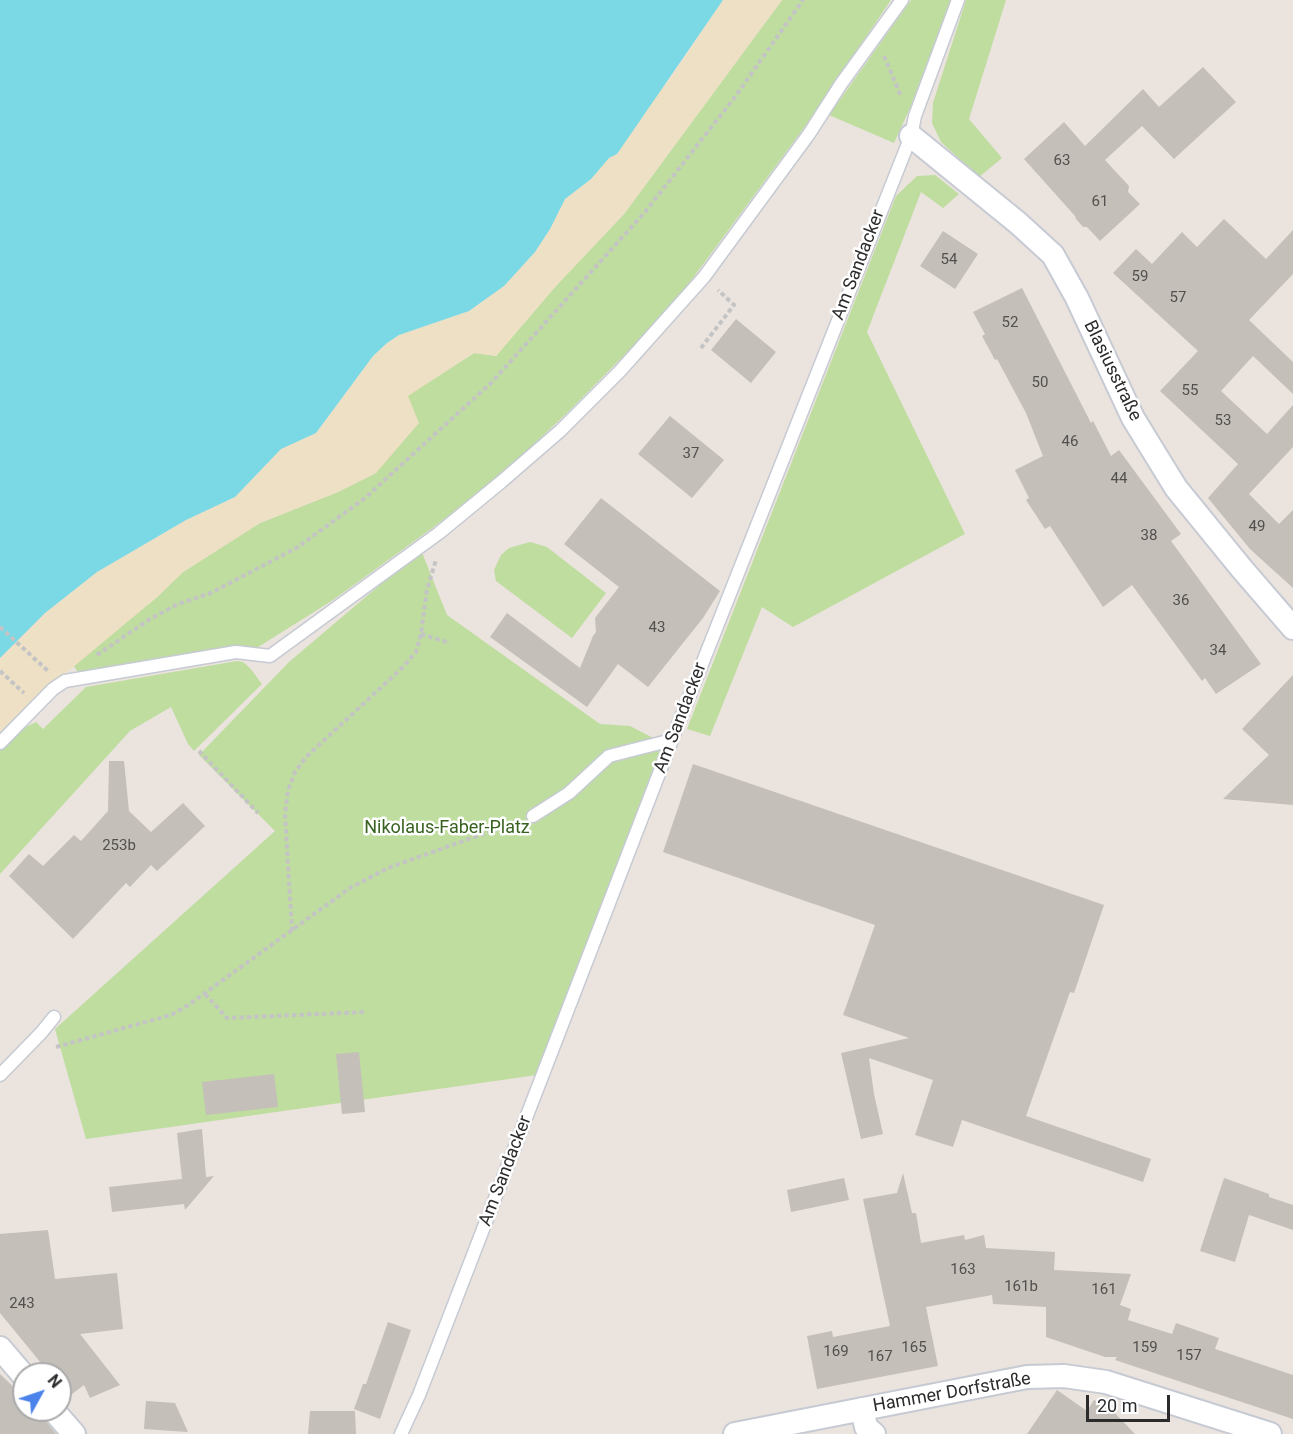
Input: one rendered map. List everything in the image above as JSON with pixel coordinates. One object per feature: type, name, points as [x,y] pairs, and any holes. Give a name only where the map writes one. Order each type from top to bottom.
[{"type":"street","name":"Blasiusstraße","points":[[913,126],[1053,255],[1077,298],[1133,418],[1176,488],[1293,628]]},
{"type":"street","points":[[0,1348],[12,1362]]},
{"type":"street","name":"Hammer Dorfstraße","points":[[735,1434],[1027,1377],[1064,1376],[1106,1382],[1270,1434]]},
{"type":"street","points":[[862,1409],[866,1427],[874,1434]]},
{"type":"street","points":[[64,1422],[74,1434]]},
{"type":"lane","points":[[0,743],[63,681],[236,652],[270,656],[439,533],[560,431],[620,371],[704,277],[809,134],[841,84],[902,0]]},
{"type":"lane","name":"Am Sandacker","points":[[401,1434],[419,1395],[672,740],[913,126],[958,0]]},
{"type":"lane","points":[[533,816],[569,793],[609,756],[672,740]]},
{"type":"lane","points":[[0,1075],[54,1017]]},
{"type":"path","points":[[0,627],[63,681],[89,660],[150,619],[178,604],[211,593],[298,547],[365,498],[491,383],[645,212],[735,97],[803,0]]},
{"type":"path","points":[[876,36],[913,126]]},
{"type":"path","points":[[701,348],[734,305],[704,277]]},
{"type":"path","points":[[292,931],[285,814],[288,790],[295,772],[306,757],[416,652],[422,634],[427,589],[439,551],[439,533]]},
{"type":"path","points":[[422,634],[450,643]]},
{"type":"path","points":[[0,671],[37,705]]},
{"type":"path","points":[[199,751],[258,813]]},
{"type":"path","points":[[30,1045],[60,1047],[171,1015],[205,994],[350,888],[388,868],[533,816]]},
{"type":"path","points":[[205,994],[227,1018],[366,1012]]},
{"type":"green space","points":[[782,0],[891,0],[809,121],[670,309],[567,413],[498,478],[431,529],[333,600],[255,649],[80,675],[73,665],[156,598],[183,572],[260,523],[338,492],[376,473],[407,396],[474,353],[496,356],[555,287],[624,214]]},
{"type":"green space","points":[[911,0],[951,0],[910,108],[894,143],[829,115]]},
{"type":"green space","points":[[966,0],[1006,0],[969,119],[1002,158],[979,177],[941,142],[932,123],[933,103]]},
{"type":"green space","points":[[935,175],[959,194],[943,208],[921,192],[867,332],[965,534],[793,627],[762,607],[710,736],[687,729],[896,196],[917,176]]},
{"type":"green space","points":[[530,542],[547,547],[606,593],[572,638],[496,581],[494,570],[501,555],[509,548]]},
{"type":"green space","name":"Nikolaus-Faber-Platz","points":[[421,550],[447,615],[600,724],[630,726],[663,743],[537,1075],[86,1139],[55,1029],[275,831],[199,755],[289,662]]},
{"type":"green space","points":[[237,661],[243,662],[250,668],[262,684],[194,751],[188,744],[171,707],[130,731],[0,874],[0,750],[16,732],[36,722],[43,729],[86,687]]},
{"type":"sand","points":[[723,0],[782,0],[624,214],[555,287],[496,356],[474,353],[408,396],[419,423],[376,473],[338,492],[260,523],[183,572],[156,598],[47,689],[0,738],[0,658],[45,613],[97,572],[186,520],[235,497],[281,449],[316,433],[373,356],[387,343],[399,335],[469,311],[504,286],[535,252],[565,199],[591,179],[673,74]]},
{"type":"water","points":[[0,0],[723,0],[617,154],[609,158],[591,179],[565,199],[535,252],[504,286],[469,311],[399,335],[387,343],[373,356],[316,433],[281,449],[235,497],[186,520],[97,572],[45,613],[0,658]]},
{"type":"building","points":[[1203,67],[1236,102],[1174,159],[1142,126],[1105,160],[1129,186],[1128,192],[1140,204],[1100,241],[1087,227],[1083,227],[1024,159],[1064,122],[1085,146],[1143,89],[1159,107]]},
{"type":"building","points":[[1224,219],[1266,259],[1293,230],[1293,274],[1249,320],[1293,362],[1293,394],[1253,356],[1221,391],[1267,434],[1293,405],[1293,447],[1249,494],[1279,524],[1293,510],[1293,588],[1250,549],[1208,498],[1238,464],[1160,391],[1198,351],[1113,273],[1136,249],[1152,264],[1182,232],[1197,247]]},
{"type":"building","points":[[943,231],[978,254],[955,289],[920,266]]},
{"type":"building","points":[[1022,288],[1091,423],[1093,421],[1111,456],[1119,450],[1181,534],[1171,541],[1261,664],[1216,694],[1205,678],[1202,681],[1132,585],[1103,607],[1050,526],[1045,529],[1026,500],[1029,498],[1015,470],[1043,456],[1026,413],[982,336],[985,334],[973,312]]},
{"type":"building","points":[[736,319],[776,352],[751,383],[711,350]]},
{"type":"building","points":[[670,416],[724,460],[692,498],[638,454]]},
{"type":"building","points":[[601,498],[720,591],[703,618],[648,687],[618,664],[587,707],[490,637],[507,613],[580,668],[596,632],[595,618],[619,587],[564,544]]},
{"type":"building","points":[[1293,675],[1293,805],[1223,799],[1269,755],[1242,729]]},
{"type":"building","points":[[109,761],[124,761],[129,811],[151,832],[183,803],[205,826],[157,871],[151,865],[130,887],[126,883],[73,939],[9,876],[29,854],[43,866],[74,835],[81,841],[108,811]]},
{"type":"building","points":[[693,764],[1104,905],[1074,993],[1070,992],[1026,1116],[1151,1159],[1143,1182],[962,1120],[953,1147],[915,1135],[933,1080],[869,1058],[883,1134],[861,1139],[841,1053],[909,1038],[843,1015],[875,925],[663,852]]},
{"type":"building","points":[[359,1052],[365,1112],[342,1114],[336,1054]]},
{"type":"building","points":[[274,1074],[278,1107],[206,1115],[202,1082]]},
{"type":"building","points":[[202,1129],[206,1177],[214,1176],[185,1210],[184,1204],[112,1212],[109,1187],[182,1179],[177,1133]]},
{"type":"building","points":[[903,1173],[912,1213],[916,1213],[921,1243],[964,1235],[965,1240],[984,1235],[986,1248],[1055,1252],[1054,1270],[1131,1274],[1120,1305],[1131,1309],[1128,1320],[1172,1334],[1176,1323],[1219,1338],[1215,1349],[1293,1375],[1293,1419],[1115,1360],[1117,1357],[1105,1357],[1046,1337],[1046,1307],[993,1304],[992,1295],[926,1307],[938,1366],[817,1389],[807,1336],[832,1331],[833,1337],[890,1326],[863,1199],[897,1193]]},
{"type":"building","points":[[844,1178],[849,1200],[791,1212],[787,1190]]},
{"type":"building","points":[[1224,1178],[1293,1205],[1293,1230],[1249,1215],[1235,1262],[1200,1251]]},
{"type":"building","points":[[48,1230],[55,1279],[117,1273],[123,1329],[80,1334],[120,1385],[90,1398],[84,1385],[72,1394],[72,1362],[40,1362],[0,1313],[0,1234]]},
{"type":"building","points":[[388,1322],[411,1330],[380,1419],[354,1409],[363,1384],[366,1384]]},
{"type":"building","points":[[0,1374],[12,1386],[12,1422],[46,1422],[56,1434],[0,1434]]},
{"type":"building","points":[[1057,1390],[1087,1411],[1094,1400],[1110,1408],[1135,1434],[1027,1434]]},
{"type":"building","points":[[146,1401],[175,1403],[188,1432],[144,1429]]},
{"type":"building","points":[[310,1411],[355,1411],[356,1434],[308,1434]]}]
